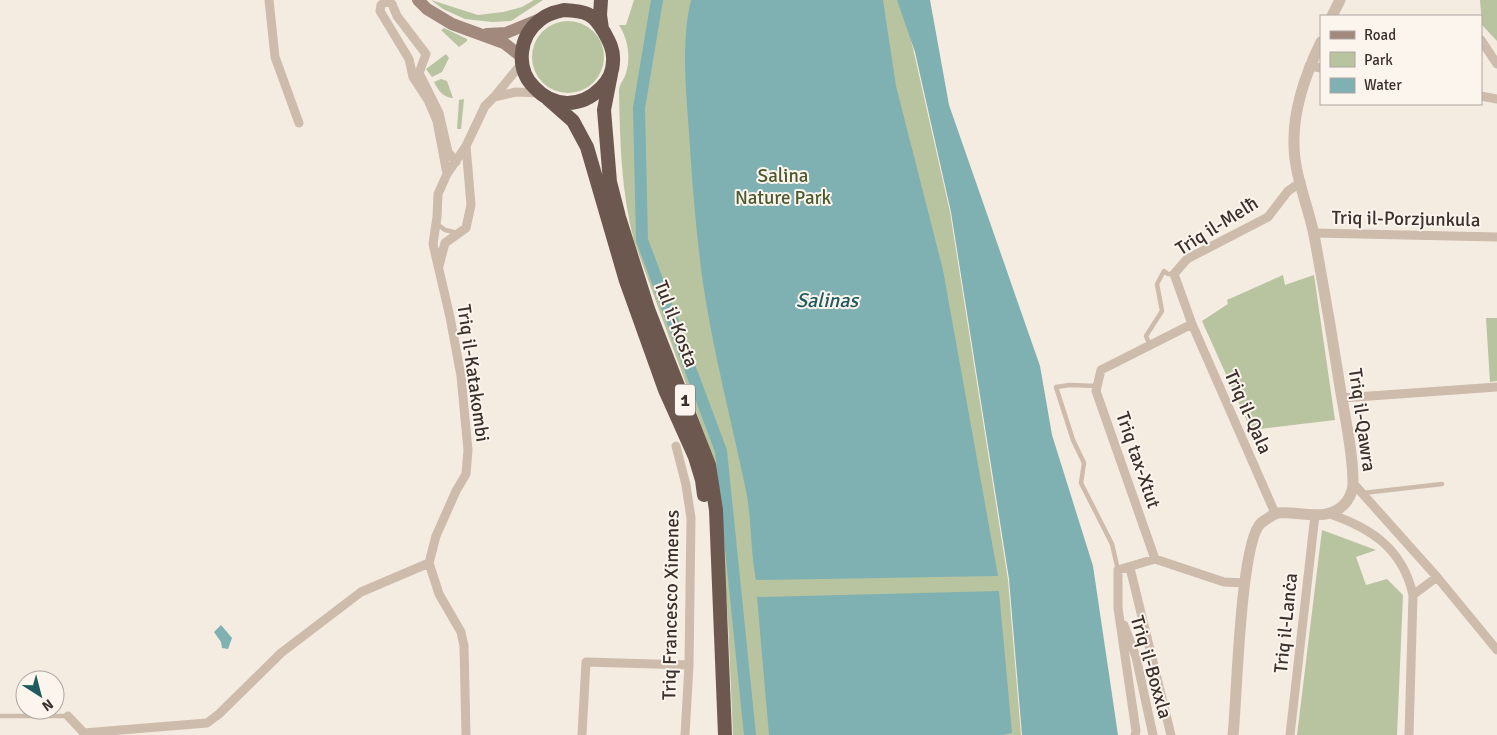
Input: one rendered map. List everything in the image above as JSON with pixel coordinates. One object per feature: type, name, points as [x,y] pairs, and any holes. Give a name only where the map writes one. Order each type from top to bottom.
[{"type":"highway","points":[[522,60],[524,42],[530,29],[545,16],[571,0]]},
{"type":"highway","name":"1","points":[[601,0],[600,16],[602,29]]},
{"type":"highway","name":"1","points":[[545,16],[564,10],[579,10],[593,16],[611,44],[614,61],[611,74]]},
{"type":"highway","name":"1","points":[[522,60],[526,77],[544,96]]},
{"type":"highway","points":[[544,96],[570,103],[580,102],[597,92],[611,74]]},
{"type":"highway","name":"Tul il-Kosta","points":[[611,74],[604,110],[612,191],[648,309],[709,465],[716,510],[725,735]]},
{"type":"highway","name":"Tul il-Kosta","points":[[544,96],[573,120],[587,147],[626,281],[665,390],[695,457],[702,480],[709,526],[717,735]]},
{"type":"main road","points":[[418,0],[427,9],[452,24],[504,43],[522,60]]},
{"type":"main road","points":[[480,35],[506,33],[545,16]]},
{"type":"street","points":[[269,0],[275,57],[300,123]]},
{"type":"street","points":[[1332,15],[1340,0]]},
{"type":"street","points":[[447,174],[437,120],[428,100],[413,76],[409,59],[380,10],[381,5],[386,1],[392,4],[397,16],[426,54],[419,73],[439,113],[448,152],[456,162]]},
{"type":"street","points":[[1482,42],[1497,64]]},
{"type":"street","name":"Triq il-Qawra","points":[[1320,46],[1315,67],[1295,123],[1294,143],[1296,165],[1314,233],[1350,448],[1352,493],[1342,508],[1330,514]]},
{"type":"street","name":"Triq il-Katakombi","points":[[429,563],[436,536],[456,491],[466,474],[468,450],[460,376],[433,244],[438,194],[447,174],[466,146],[485,106],[494,98],[522,60]]},
{"type":"street","points":[[494,98],[516,92],[544,96]]},
{"type":"street","points":[[1482,96],[1497,99]]},
{"type":"street","name":"Triq il-Katakombi","points":[[439,267],[445,243],[466,228],[471,205],[466,146]]},
{"type":"street","name":"Triq il-Melħ","points":[[1192,324],[1174,274],[1187,259],[1268,217],[1288,191],[1301,182]]},
{"type":"street","name":"Triq il-Porzjunkula","points":[[1314,233],[1497,237]]},
{"type":"street","points":[[1150,344],[1192,324]]},
{"type":"street","name":"Triq il-Qala","points":[[1192,324],[1275,513]]},
{"type":"street","name":"Triq tax-Xtut","points":[[1150,344],[1101,370],[1096,391],[1155,560]]},
{"type":"street","points":[[1342,398],[1497,387]]},
{"type":"street","name":"Triq Francesco Ximenes","points":[[676,446],[686,484],[691,518],[690,665],[685,735]]},
{"type":"street","points":[[1353,483],[1437,577],[1497,650]]},
{"type":"street","points":[[1233,735],[1245,583],[1251,546],[1260,524],[1275,513],[1330,514],[1358,524],[1374,534],[1399,561],[1407,576],[1413,595],[1409,735]]},
{"type":"street","name":"Triq il-Lanċa","points":[[1290,735],[1315,515]]},
{"type":"street","points":[[1118,570],[1155,560],[1224,582],[1245,583]]},
{"type":"street","points":[[68,716],[84,734],[207,723],[219,714],[280,653],[361,592],[429,563],[439,594],[461,632],[464,646],[466,735]]},
{"type":"street","points":[[1130,568],[1171,735]]},
{"type":"street","name":"Triq il-Boxxla","points":[[1118,570],[1118,608],[1136,731],[1135,735]]},
{"type":"street","points":[[1413,595],[1437,577]]},
{"type":"street","name":"Triq il-Boxxla","points":[[1118,608],[1136,657],[1153,735]]},
{"type":"street","points":[[582,735],[586,662],[690,665]]},
{"type":"lane","points":[[436,223],[445,230],[460,233]]},
{"type":"lane","points":[[1150,344],[1146,336],[1162,310],[1157,284],[1164,271],[1168,274],[1174,274]]},
{"type":"lane","points":[[1097,386],[1070,385],[1056,387],[1073,440],[1084,463],[1081,483],[1112,544],[1118,570]]},
{"type":"lane","points":[[1362,493],[1442,484]]},
{"type":"lane","points":[[0,716],[68,716]]},
{"type":"green space","points":[[431,0],[478,15],[503,12],[522,7],[534,0],[543,0],[511,21],[492,22],[465,19],[443,9]]},
{"type":"green space","name":"Salinas","points":[[634,0],[902,0],[950,212],[1008,580],[1021,735],[733,735],[728,620],[713,458],[634,241],[626,204],[619,91],[628,67],[628,54],[626,42],[619,25],[626,25]]},
{"type":"green space","points":[[1480,0],[1497,0],[1497,41],[1482,25]]},
{"type":"green space","points":[[568,21],[588,27],[598,37],[604,57],[598,77],[588,87],[568,93],[548,87],[538,77],[532,57],[538,37],[548,27]]},
{"type":"green space","points":[[444,28],[467,39],[467,41],[459,47],[441,30]]},
{"type":"green space","points":[[446,54],[449,58],[442,72],[432,77],[426,69]]},
{"type":"green space","points":[[441,79],[447,81],[453,98],[443,95],[434,82]]},
{"type":"green space","points":[[464,99],[461,129],[457,129],[459,100]]},
{"type":"green space","points":[[1283,275],[1285,285],[1314,275],[1335,420],[1251,430],[1202,321],[1228,304],[1227,300]]},
{"type":"green space","points":[[1486,318],[1497,318],[1497,381],[1490,382]]},
{"type":"green space","points":[[1322,530],[1376,550],[1356,557],[1366,585],[1387,579],[1403,595],[1397,735],[1297,735]]},
{"type":"water","name":"Salinas","points":[[691,0],[883,0],[896,86],[943,270],[998,576],[756,580],[747,498],[712,334],[698,245],[691,170],[685,66],[686,32]]},
{"type":"water","points":[[897,0],[930,0],[949,105],[1040,366],[1052,435],[1093,566],[1118,735],[1022,735],[1009,579],[951,212],[915,52]]},
{"type":"water","points":[[999,591],[1012,733],[1002,735],[769,735],[757,597]]},
{"type":"water","points":[[221,625],[232,638],[228,649],[222,648],[221,642],[214,632]]},
{"type":"waterway","points":[[657,0],[639,108],[642,240],[721,451],[750,735]]},
{"type":"park label","name":"Salina Nature Park","points":[[783,187]]}]
